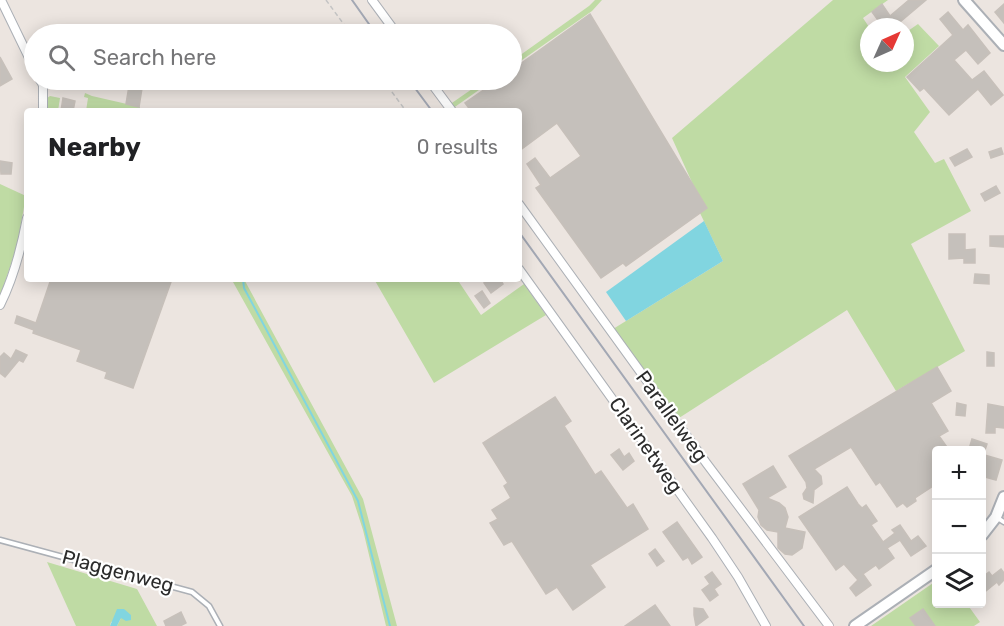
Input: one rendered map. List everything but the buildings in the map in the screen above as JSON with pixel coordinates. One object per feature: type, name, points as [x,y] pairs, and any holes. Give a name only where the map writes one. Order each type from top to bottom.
[{"type":"street","points":[[2,0],[24,47]]},
{"type":"street","points":[[372,0],[390,24]]},
{"type":"street","points":[[964,0],[1004,45]]},
{"type":"street","points":[[42,90],[43,108]]},
{"type":"street","points":[[436,90],[450,108]]},
{"type":"street","name":"Parallelweg","points":[[522,208],[707,464],[829,626]]},
{"type":"street","points":[[0,305],[21,253],[24,236]]},
{"type":"street","name":"Clarinetweg","points":[[522,273],[712,538],[766,626]]},
{"type":"street","points":[[986,531],[1000,520],[1004,497]]},
{"type":"street","points":[[855,626],[932,573]]},
{"type":"lane","name":"Plaggenweg","points":[[0,540],[192,592],[209,606],[220,626]]},
{"type":"path","points":[[326,0],[344,24]]},
{"type":"path","points":[[390,90],[404,108]]},
{"type":"green space","points":[[595,0],[602,0],[592,11],[522,60],[522,54]]},
{"type":"green space","points":[[833,0],[888,0],[860,18],[860,72],[910,72],[905,77],[930,112],[914,132],[935,163],[944,159],[971,211],[911,244],[965,351],[896,391],[847,310],[679,418],[613,329],[723,261],[700,213],[704,209],[672,138]]},
{"type":"green space","points":[[918,24],[939,46],[914,69],[914,27]]},
{"type":"green space","points":[[471,90],[479,90],[453,108],[449,105]]},
{"type":"green space","points":[[85,93],[140,107],[86,108],[88,98],[84,97]]},
{"type":"green space","points":[[50,96],[60,98],[58,108],[47,108],[47,98]]},
{"type":"green space","points":[[0,184],[24,195],[24,207],[17,246],[0,297]]},
{"type":"green space","points":[[233,282],[246,282],[363,499],[397,626],[386,626],[363,530],[352,496]]},
{"type":"green space","points":[[376,282],[459,282],[481,315],[524,284],[546,315],[434,383]]},
{"type":"green space","points":[[47,562],[137,589],[157,626],[117,626],[121,619],[111,622],[110,626],[76,626]]},
{"type":"green space","points":[[932,584],[932,608],[970,608],[980,622],[974,626],[871,626]]},
{"type":"water","points":[[704,221],[723,261],[626,321],[606,292]]},
{"type":"water","points":[[117,609],[124,609],[131,615],[131,620],[126,621],[121,618],[117,626],[110,626]]},
{"type":"waterway","points":[[243,282],[244,288],[358,501],[390,626]]},
{"type":"railway","points":[[352,0],[369,24]]},
{"type":"railway","points":[[416,90],[430,108]]},
{"type":"railway","points":[[522,236],[804,626]]}]
